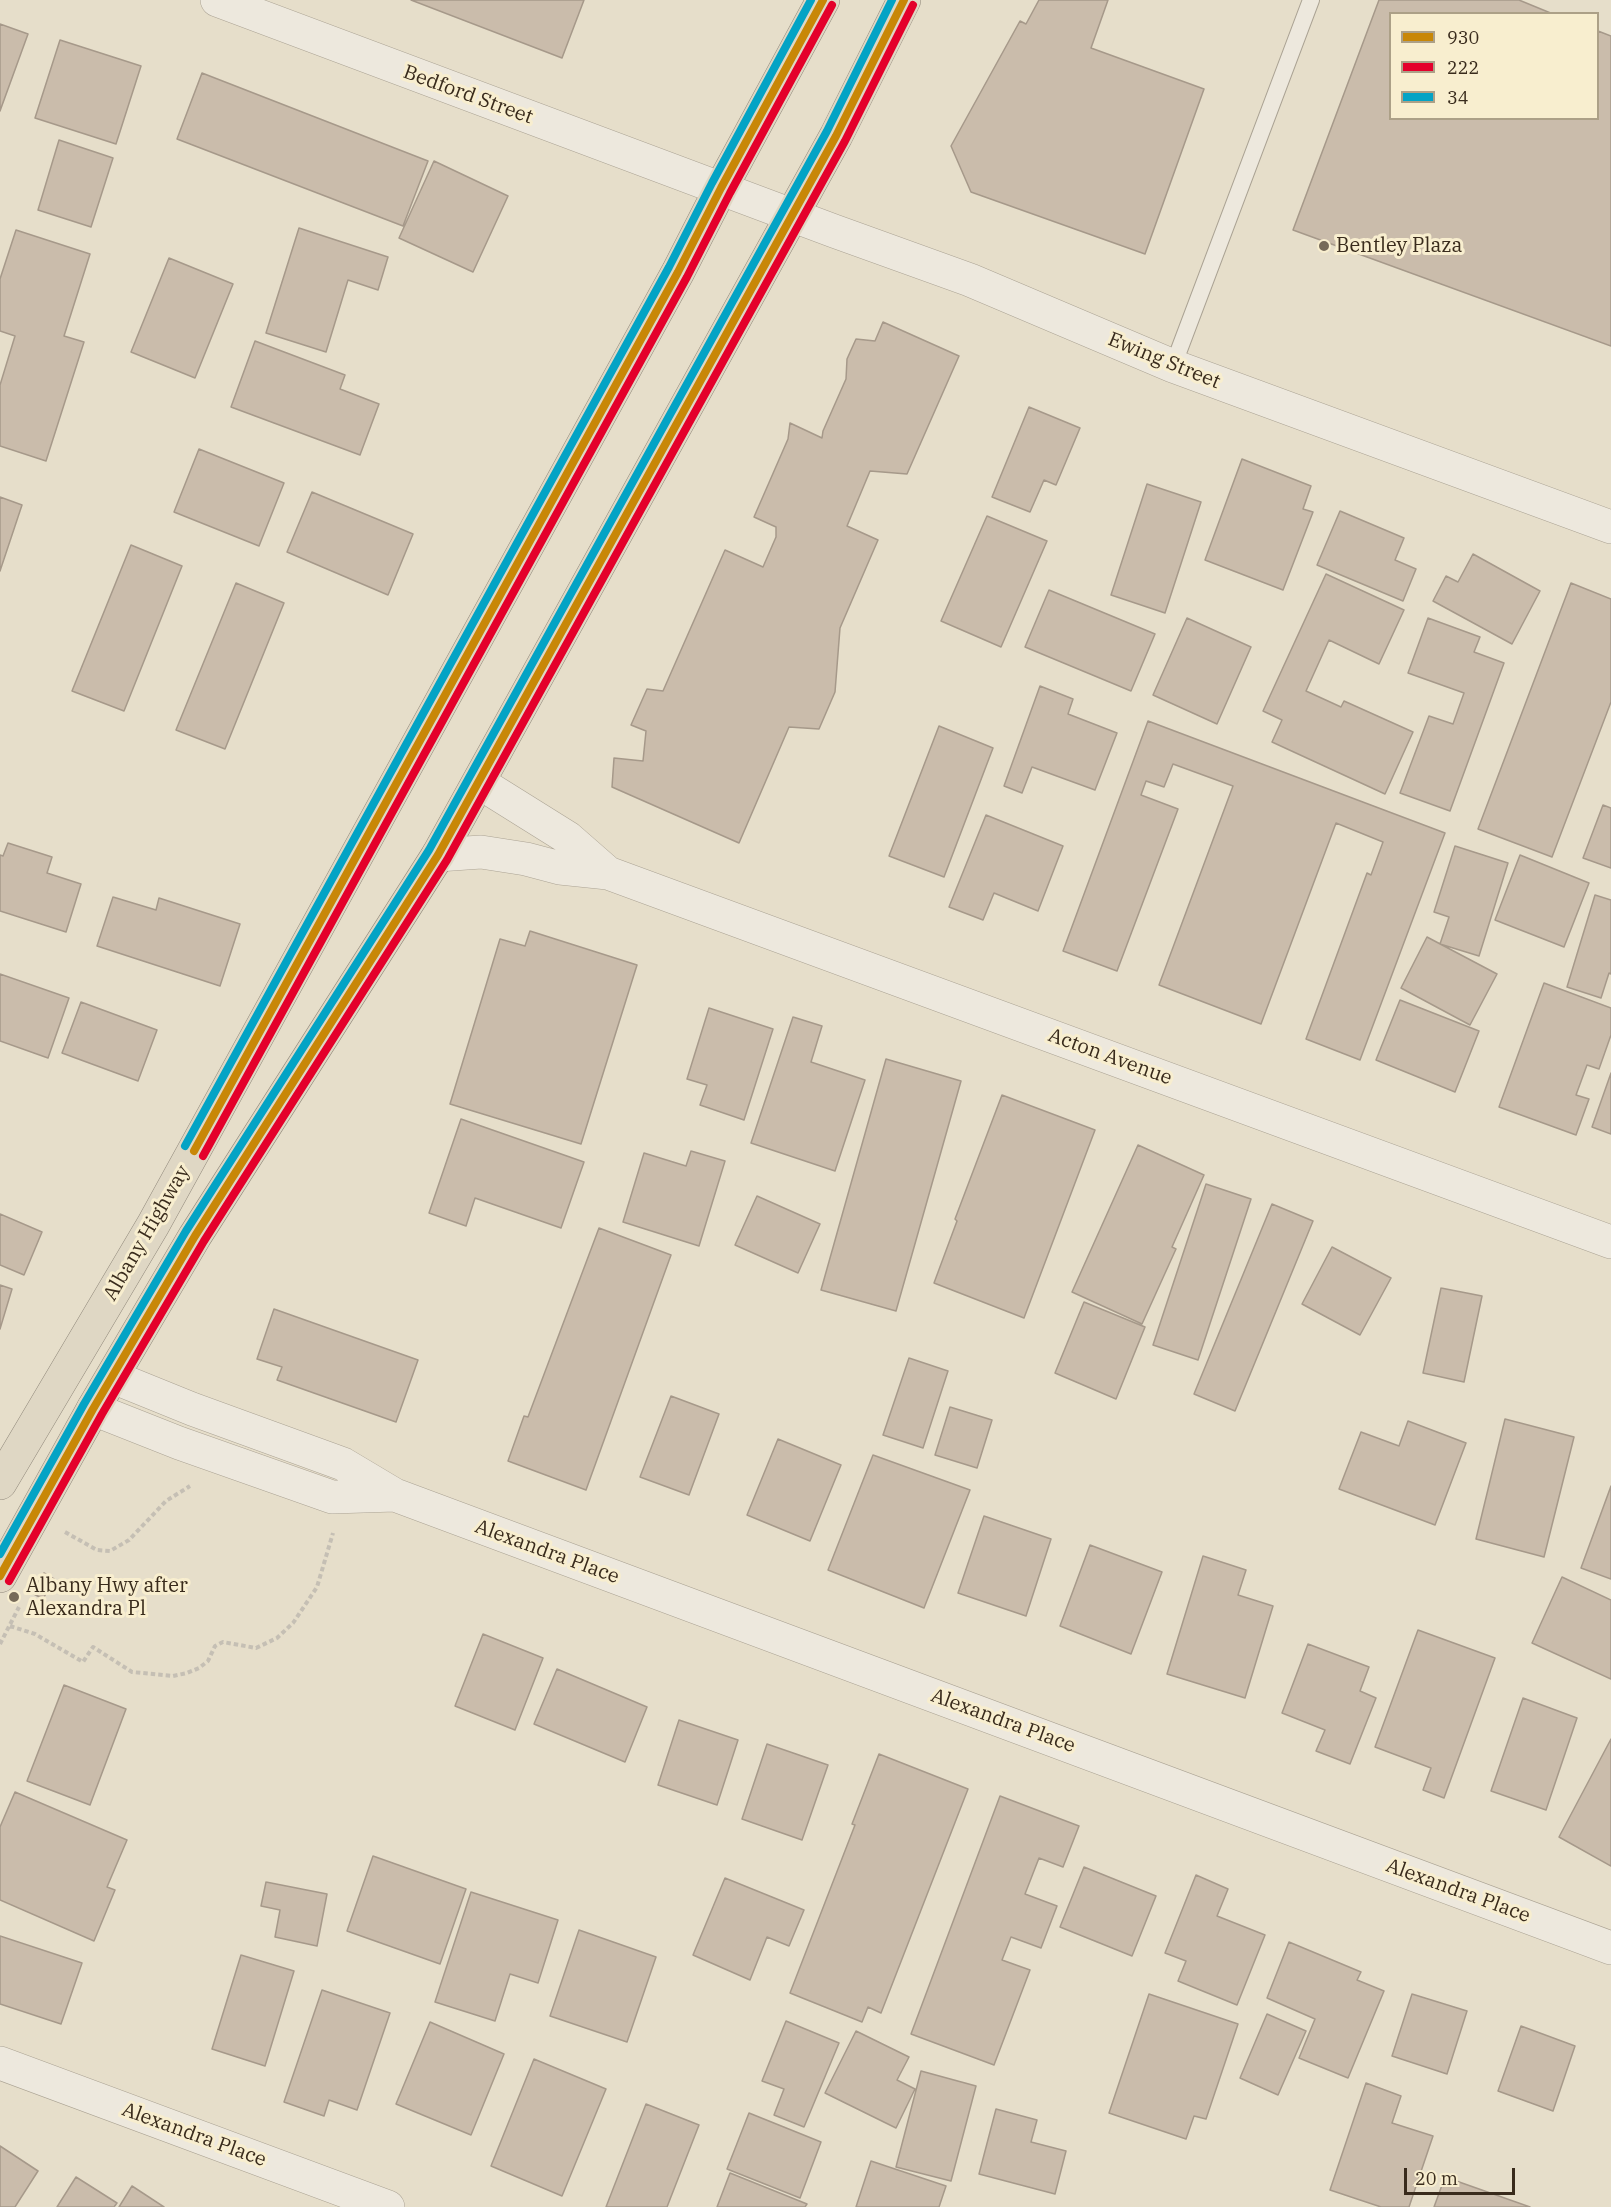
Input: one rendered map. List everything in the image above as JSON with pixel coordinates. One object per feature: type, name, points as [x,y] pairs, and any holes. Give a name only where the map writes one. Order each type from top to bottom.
[{"type":"highway","name":"Albany Highway","points":[[0,1483],[153,1225],[667,292],[823,0]]},
{"type":"highway","points":[[12,1587],[93,1409],[195,1236],[438,855],[480,783],[793,216],[904,0]]},
{"type":"street","name":"Bedford Street","points":[[217,0],[721,188]]},
{"type":"street","name":"Ewing Street","points":[[721,188],[970,280],[1173,366],[1611,527]]},
{"type":"street","name":"Acton Avenue","points":[[480,783],[568,838],[608,873]]},
{"type":"street","name":"Acton Avenue","points":[[438,855],[481,852],[526,859],[560,868],[608,873],[1611,1242]]},
{"type":"street","name":"Alexandra Place","points":[[113,1377],[192,1409],[344,1464],[395,1495],[1611,1948]]},
{"type":"street","name":"Alexandra Place","points":[[93,1409],[179,1443],[332,1497],[395,1495]]},
{"type":"street","name":"Alexandra Place","points":[[0,2063],[388,2207]]},
{"type":"lane","points":[[1173,366],[1311,0]]},
{"type":"path","points":[[59,1529],[97,1550],[110,1551],[129,1540],[166,1501],[192,1485]]},
{"type":"path","points":[[10,1626],[35,1634],[82,1662],[93,1647],[132,1672],[173,1676],[187,1673],[208,1661],[215,1646],[223,1642],[256,1648],[277,1638],[292,1623],[317,1587],[336,1522]]},
{"type":"path","points":[[0,1644],[10,1626],[12,1587]]},
{"type":"building","points":[[411,0],[584,0],[562,58]]},
{"type":"building","points":[[1039,0],[1108,0],[1091,48],[1204,89],[1145,254],[971,192],[951,146],[1020,21],[1026,24]]},
{"type":"building","points":[[1379,0],[1519,0],[1548,12],[1389,12],[1389,120],[1599,120],[1599,31],[1611,36],[1611,346],[1293,230]]},
{"type":"building","points":[[0,24],[28,34],[0,111]]},
{"type":"building","points":[[60,40],[141,66],[116,144],[35,118]]},
{"type":"building","points":[[202,73],[428,161],[403,226],[177,139]]},
{"type":"building","points":[[59,140],[113,158],[91,227],[38,210]]},
{"type":"building","points":[[434,161],[508,196],[473,272],[399,238]]},
{"type":"building","points":[[299,228],[388,257],[378,290],[348,280],[326,352],[266,333]]},
{"type":"building","points":[[16,230],[90,254],[64,336],[84,342],[46,461],[0,446],[0,385],[15,336],[0,331],[0,279]]},
{"type":"building","points":[[169,258],[233,284],[195,378],[131,352]]},
{"type":"building","points":[[883,322],[959,356],[907,474],[870,471],[847,526],[878,540],[840,628],[835,692],[819,729],[789,727],[739,843],[612,787],[614,758],[643,761],[646,731],[631,725],[647,689],[663,691],[725,550],[763,567],[776,537],[776,527],[754,517],[788,439],[790,423],[822,438],[846,379],[847,359],[856,339],[875,341]]},
{"type":"building","points":[[255,341],[345,375],[340,389],[379,404],[360,455],[231,407]]},
{"type":"building","points":[[1029,407],[1080,428],[1056,485],[1044,480],[1030,512],[992,497]]},
{"type":"building","points":[[199,449],[284,483],[259,546],[174,512]]},
{"type":"building","points":[[1242,459],[1311,486],[1303,509],[1313,512],[1283,590],[1205,560]]},
{"type":"building","points":[[1147,484],[1201,502],[1165,613],[1111,595]]},
{"type":"building","points":[[312,492],[413,534],[388,595],[287,552]]},
{"type":"building","points":[[0,497],[22,505],[0,571]]},
{"type":"building","points":[[1340,511],[1404,538],[1395,560],[1416,569],[1403,601],[1317,565]]},
{"type":"building","points":[[987,516],[1047,541],[1001,647],[941,621]]},
{"type":"building","points":[[131,545],[182,566],[124,711],[72,691]]},
{"type":"building","points":[[1473,554],[1540,591],[1512,644],[1433,601],[1446,576],[1458,582]]},
{"type":"building","points":[[1326,574],[1404,610],[1379,664],[1329,640],[1306,691],[1341,707],[1344,701],[1413,732],[1385,794],[1272,742],[1282,720],[1263,711]]},
{"type":"building","points":[[236,583],[284,603],[225,749],[176,730]]},
{"type":"building","points":[[1571,583],[1611,599],[1611,702],[1552,857],[1478,829]]},
{"type":"building","points":[[1049,590],[1155,634],[1131,691],[1025,647]]},
{"type":"building","points":[[1187,618],[1251,647],[1217,724],[1153,695]]},
{"type":"building","points":[[1428,618],[1480,637],[1474,652],[1504,663],[1450,811],[1400,793],[1429,716],[1453,724],[1464,693],[1408,673]]},
{"type":"building","points":[[1040,686],[1073,699],[1068,714],[1117,733],[1095,790],[1032,767],[1022,793],[1004,786]]},
{"type":"building","points":[[1148,721],[1445,833],[1360,1060],[1306,1039],[1367,873],[1371,875],[1383,842],[1336,823],[1261,1024],[1159,985],[1233,786],[1173,764],[1164,787],[1146,781],[1141,795],[1178,809],[1117,971],[1063,951]]},
{"type":"building","points":[[939,726],[993,748],[944,877],[889,856]]},
{"type":"building","points":[[1603,805],[1611,808],[1611,868],[1583,858]]},
{"type":"building","points":[[986,815],[1063,846],[1038,911],[994,893],[983,920],[949,907]]},
{"type":"building","points":[[8,843],[52,857],[47,873],[81,884],[66,932],[0,911],[0,855],[3,856]]},
{"type":"building","points":[[1455,846],[1508,863],[1479,956],[1440,944],[1449,917],[1434,912]]},
{"type":"building","points":[[1520,855],[1589,883],[1564,947],[1495,920]]},
{"type":"building","points":[[1595,895],[1611,900],[1611,974],[1609,973],[1601,998],[1567,987]]},
{"type":"building","points":[[113,897],[156,910],[159,898],[240,924],[220,986],[97,946]]},
{"type":"building","points":[[530,931],[637,965],[581,1144],[450,1104],[500,939],[525,946]]},
{"type":"building","points":[[1427,937],[1497,974],[1470,1025],[1401,988]]},
{"type":"building","points":[[0,974],[69,998],[48,1058],[0,1041]]},
{"type":"building","points":[[1544,983],[1611,1008],[1611,1035],[1599,1069],[1587,1065],[1576,1095],[1589,1099],[1576,1135],[1499,1107]]},
{"type":"building","points":[[1400,1000],[1479,1031],[1455,1092],[1376,1060]]},
{"type":"building","points":[[81,1002],[157,1030],[138,1081],[62,1053]]},
{"type":"building","points":[[709,1008],[773,1029],[744,1120],[700,1105],[707,1085],[687,1079]]},
{"type":"building","points":[[793,1017],[822,1026],[811,1062],[865,1080],[835,1171],[751,1143]]},
{"type":"building","points":[[886,1059],[961,1081],[896,1311],[821,1290]]},
{"type":"building","points":[[1611,1073],[1611,1134],[1592,1127]]},
{"type":"building","points":[[1002,1095],[1095,1130],[1024,1318],[934,1283],[957,1221],[955,1219]]},
{"type":"building","points":[[461,1119],[584,1162],[561,1228],[475,1198],[466,1226],[429,1213]]},
{"type":"building","points":[[1138,1145],[1204,1175],[1172,1247],[1176,1249],[1142,1324],[1072,1292]]},
{"type":"building","points":[[691,1151],[725,1161],[699,1246],[623,1222],[644,1153],[686,1166]]},
{"type":"building","points":[[1206,1184],[1251,1199],[1198,1360],[1153,1345]]},
{"type":"building","points":[[757,1196],[820,1224],[798,1273],[735,1245]]},
{"type":"building","points":[[1272,1204],[1313,1221],[1235,1411],[1194,1394]]},
{"type":"building","points":[[0,1214],[42,1232],[24,1275],[0,1265]]},
{"type":"building","points":[[599,1228],[671,1255],[586,1490],[508,1461],[524,1416],[528,1417]]},
{"type":"building","points":[[1332,1247],[1391,1278],[1360,1335],[1302,1304]]},
{"type":"building","points":[[0,1285],[12,1289],[0,1329]]},
{"type":"building","points":[[1441,1288],[1482,1296],[1464,1382],[1423,1373]]},
{"type":"building","points":[[1084,1302],[1145,1327],[1116,1399],[1055,1373]]},
{"type":"building","points":[[274,1309],[418,1360],[396,1422],[277,1380],[282,1367],[257,1359]]},
{"type":"building","points":[[909,1358],[948,1371],[923,1448],[883,1435]]},
{"type":"building","points":[[671,1396],[719,1414],[689,1495],[640,1477]]},
{"type":"building","points":[[950,1407],[992,1420],[977,1468],[935,1455]]},
{"type":"building","points":[[1505,1419],[1574,1437],[1544,1557],[1476,1539]]},
{"type":"building","points":[[1408,1421],[1466,1443],[1435,1525],[1339,1489],[1361,1432],[1399,1446]]},
{"type":"building","points":[[778,1439],[841,1465],[810,1541],[747,1515]]},
{"type":"building","points":[[873,1455],[970,1490],[924,1608],[828,1570]]},
{"type":"building","points":[[1611,1486],[1611,1579],[1581,1568]]},
{"type":"building","points":[[984,1516],[1051,1539],[1026,1616],[958,1593]]},
{"type":"building","points":[[1090,1545],[1162,1572],[1131,1654],[1060,1626]]},
{"type":"building","points":[[1203,1556],[1246,1570],[1238,1595],[1273,1606],[1245,1698],[1167,1674]]},
{"type":"building","points":[[44,1573],[54,1579],[43,1599],[32,1593]]},
{"type":"building","points":[[1562,1577],[1611,1600],[1611,1679],[1532,1643]]},
{"type":"building","points":[[1418,1630],[1495,1658],[1444,1798],[1423,1790],[1431,1768],[1375,1747]]},
{"type":"building","points":[[483,1634],[543,1658],[515,1730],[455,1706]]},
{"type":"building","points":[[1308,1644],[1369,1667],[1360,1691],[1376,1698],[1350,1764],[1316,1751],[1325,1730],[1282,1713]]},
{"type":"building","points":[[557,1669],[647,1707],[625,1762],[534,1724]]},
{"type":"building","points":[[64,1685],[126,1709],[90,1805],[27,1781]]},
{"type":"building","points":[[1523,1698],[1577,1718],[1546,1810],[1491,1791]]},
{"type":"building","points":[[679,1720],[738,1740],[717,1805],[658,1785]]},
{"type":"building","points":[[1611,1739],[1611,1866],[1559,1837]]},
{"type":"building","points":[[767,1744],[828,1765],[802,1840],[742,1819]]},
{"type":"building","points":[[879,1754],[968,1789],[881,2013],[868,2007],[862,2022],[790,1993],[855,1825],[852,1824]]},
{"type":"building","points":[[15,1792],[127,1840],[107,1887],[115,1890],[94,1941],[0,1900],[0,1827]]},
{"type":"building","points":[[1000,1796],[1079,1826],[1063,1867],[1039,1858],[1025,1894],[1057,1906],[1041,1948],[1011,1937],[1002,1960],[1030,1970],[994,2065],[911,2034]]},
{"type":"building","points":[[373,1856],[466,1889],[440,1964],[347,1931]]},
{"type":"building","points":[[1084,1867],[1156,1896],[1132,1956],[1060,1927]]},
{"type":"building","points":[[1196,1875],[1228,1889],[1217,1916],[1265,1935],[1237,2005],[1178,1981],[1186,1961],[1165,1953]]},
{"type":"building","points":[[725,1878],[804,1910],[789,1946],[767,1937],[750,1980],[693,1955]]},
{"type":"building","points":[[266,1882],[327,1894],[317,1946],[275,1937],[280,1910],[261,1906]]},
{"type":"building","points":[[471,1892],[558,1920],[538,1983],[510,1974],[495,2021],[435,2002]]},
{"type":"building","points":[[579,1930],[656,1957],[627,2042],[550,2016]]},
{"type":"building","points":[[0,1936],[82,1963],[61,2024],[0,2004]]},
{"type":"building","points":[[1289,1942],[1361,1972],[1357,1980],[1384,1991],[1348,2078],[1299,2058],[1315,2019],[1267,1998]]},
{"type":"building","points":[[241,1955],[294,1971],[265,2066],[212,2049]]},
{"type":"building","points":[[322,1990],[390,2013],[357,2110],[329,2100],[324,2116],[284,2102]]},
{"type":"building","points":[[1149,1994],[1238,2024],[1206,2119],[1194,2116],[1186,2139],[1109,2113]]},
{"type":"building","points":[[1412,1994],[1467,2011],[1447,2074],[1392,2056]]},
{"type":"building","points":[[1267,2014],[1306,2031],[1278,2095],[1240,2078]]},
{"type":"building","points":[[786,2021],[839,2043],[804,2127],[774,2115],[784,2089],[762,2081]]},
{"type":"building","points":[[430,2022],[504,2054],[471,2135],[396,2104]]},
{"type":"building","points":[[1521,2026],[1575,2046],[1553,2111],[1498,2091]]},
{"type":"building","points":[[856,2031],[909,2057],[897,2080],[915,2089],[896,2128],[825,2093]]},
{"type":"building","points":[[534,2059],[606,2089],[562,2196],[491,2166]]},
{"type":"building","points":[[921,2071],[976,2086],[951,2181],[896,2167]]},
{"type":"building","points":[[1366,2083],[1401,2096],[1392,2123],[1433,2136],[1409,2207],[1381,2207],[1330,2190]]},
{"type":"building","points":[[646,2104],[699,2125],[667,2207],[606,2207]]},
{"type":"building","points":[[996,2109],[1037,2120],[1031,2142],[1066,2151],[1055,2194],[979,2174]]},
{"type":"building","points":[[749,2113],[821,2142],[800,2198],[727,2169]]},
{"type":"building","points":[[0,2146],[38,2171],[15,2207],[0,2207]]},
{"type":"building","points":[[871,2161],[946,2186],[939,2207],[856,2207]]},
{"type":"building","points":[[730,2173],[807,2204],[805,2207],[717,2207]]},
{"type":"building","points":[[76,2177],[117,2203],[114,2207],[57,2207]]},
{"type":"building","points":[[1445,2177],[1530,2207],[1434,2207]]},
{"type":"building","points":[[132,2186],[164,2207],[119,2207]]},
{"type":"transit line","name":"34","points":[[185,1146],[669,267],[811,0]]},
{"type":"transit line","name":"930","points":[[194,1151],[678,272],[823,0]]},
{"type":"transit line","name":"34","points":[[0,1554],[84,1404],[186,1231],[429,850],[827,131],[892,0]]},
{"type":"transit line","name":"930","points":[[0,1576],[93,1409],[195,1236],[438,855],[836,136],[904,0]]},
{"type":"transit line","name":"222","points":[[203,1156],[687,277],[832,5]]},
{"type":"transit line","name":"222","points":[[9,1581],[102,1414],[204,1241],[447,860],[845,141],[913,5]]},
{"type":"place","name":"Bentley Plaza","points":[[1324,246]]},
{"type":"place","name":"Albany Hwy after Alexandra Pl","points":[[14,1597]]}]
